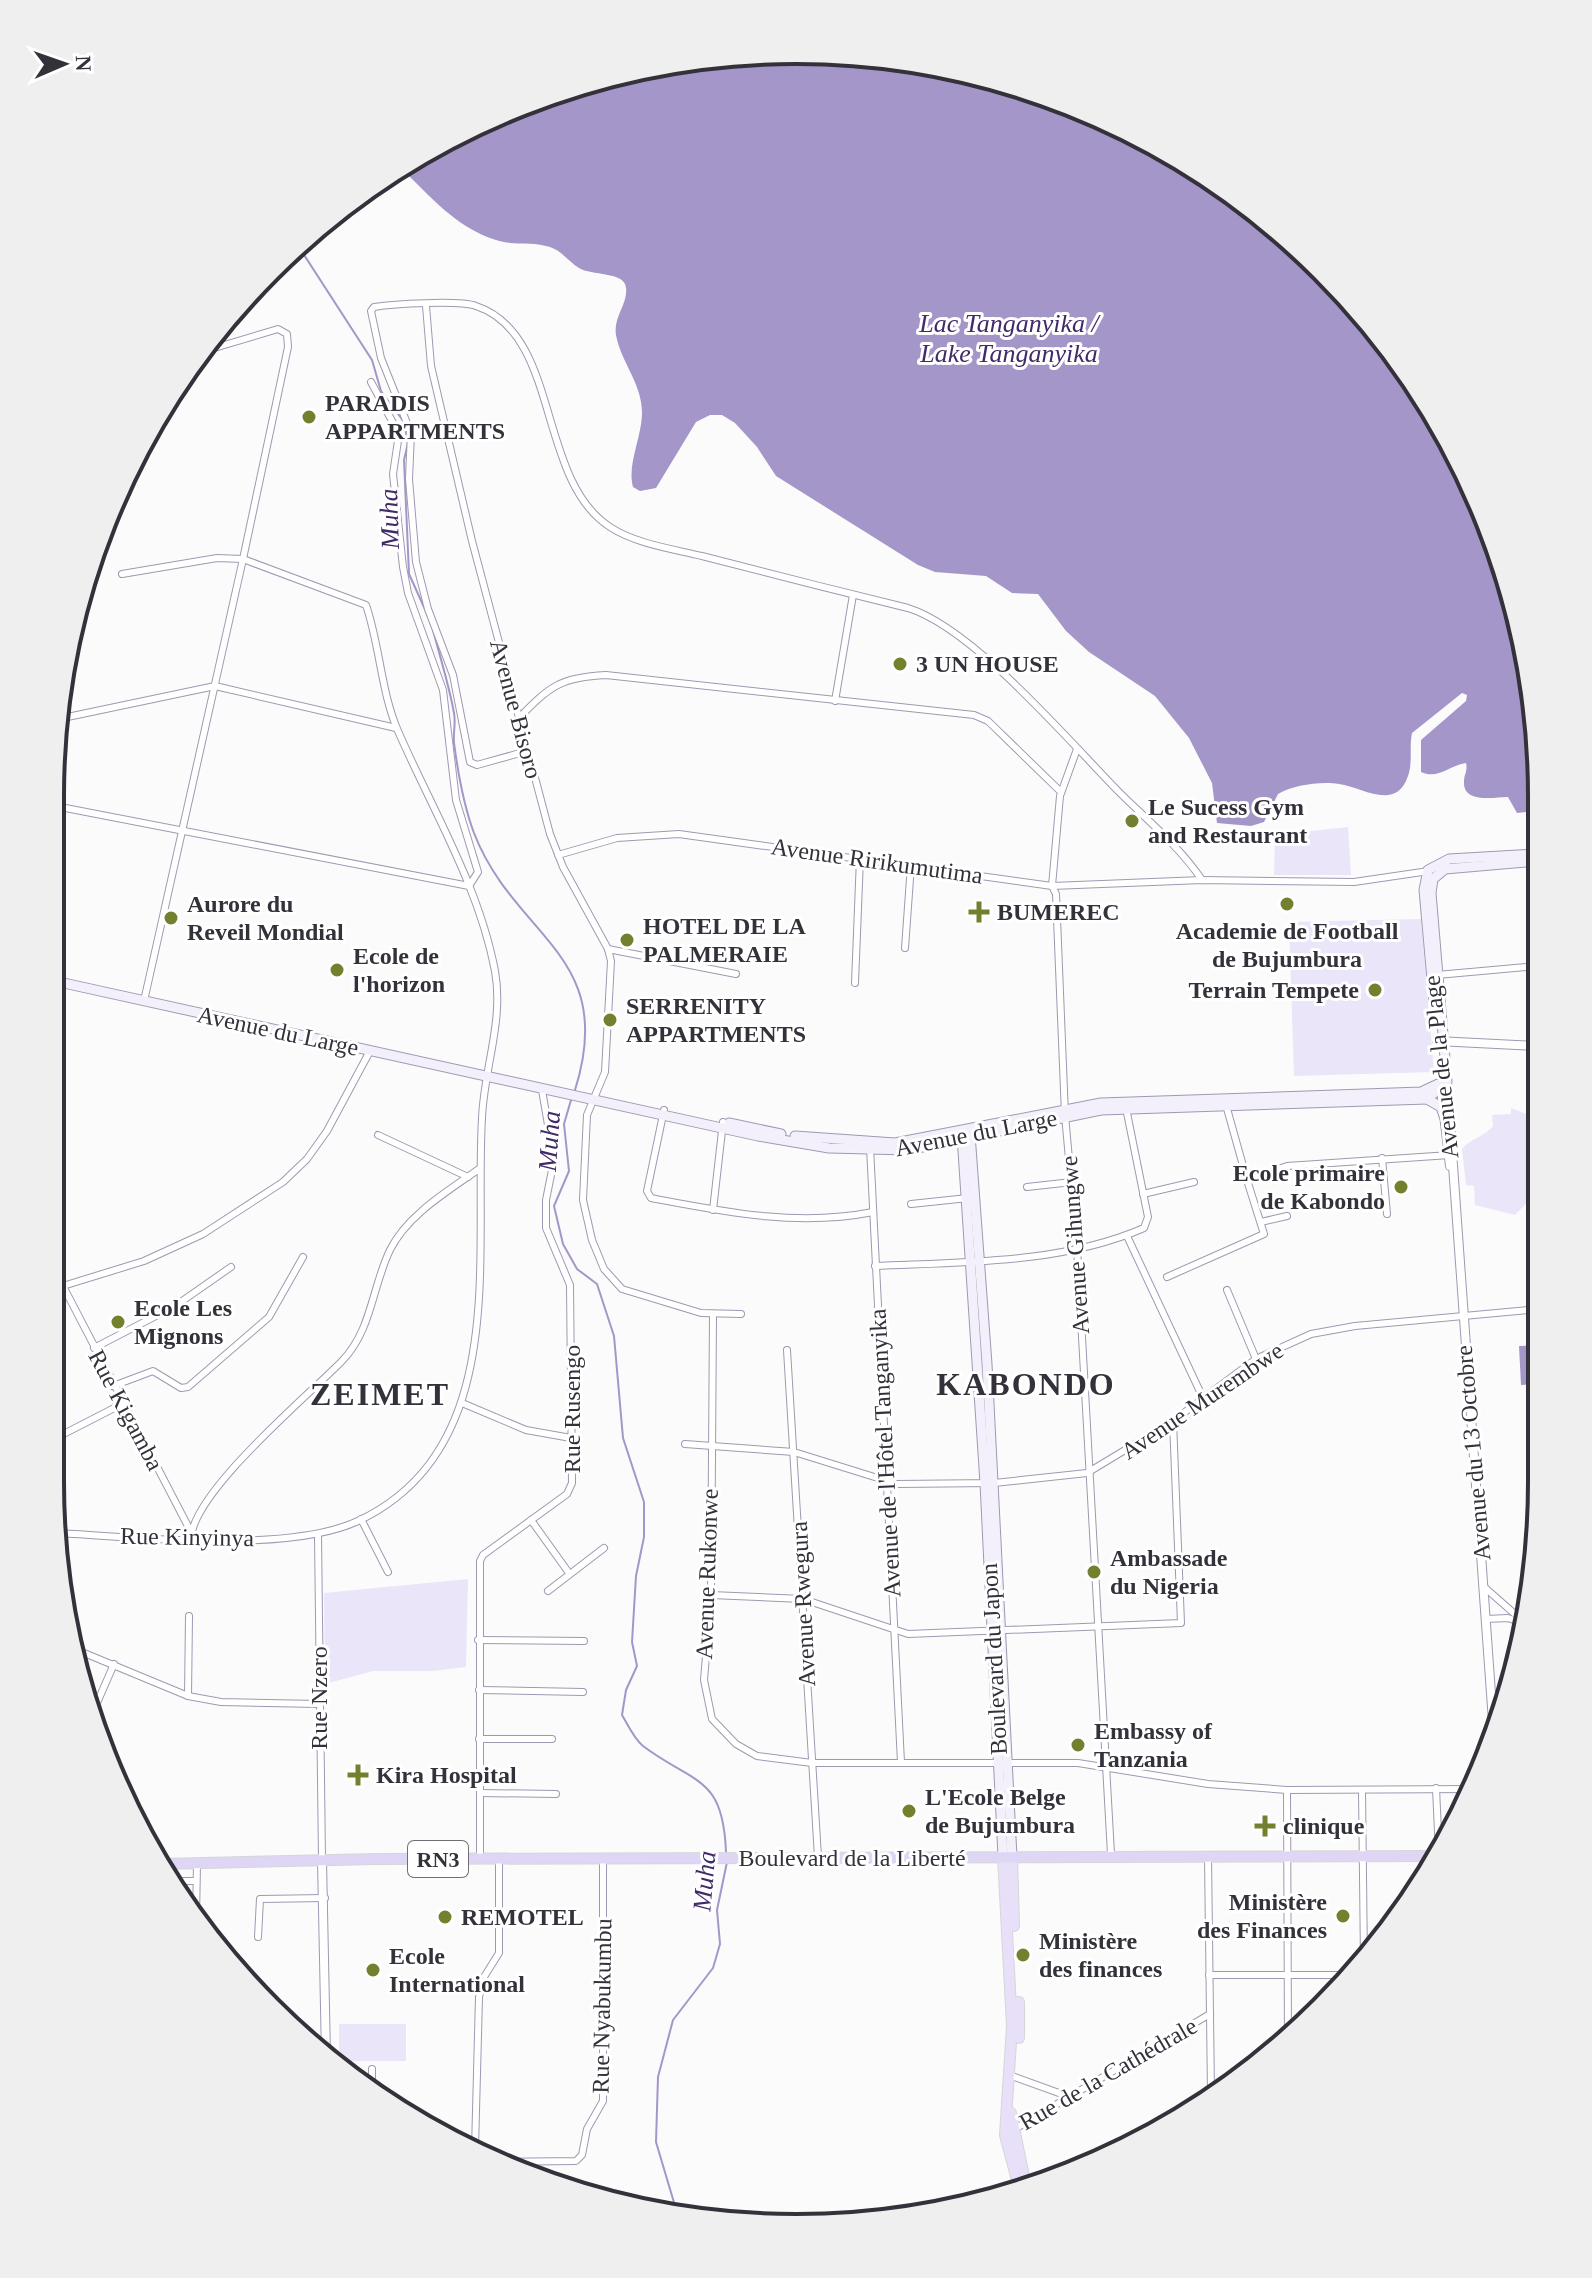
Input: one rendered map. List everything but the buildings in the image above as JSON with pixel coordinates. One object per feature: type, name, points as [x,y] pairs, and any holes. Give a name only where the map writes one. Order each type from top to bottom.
[{"type":"highway","name":"Boulevard de la Liberté","points":[[172,1864],[1111,1854],[1208,1856]]},
{"type":"highway","name":"RN3","points":[[1208,1856],[1426,1855]]},
{"type":"main road","points":[[1432,872],[1436,863],[1449,859],[1528,854]]},
{"type":"main road","points":[[1432,872],[1528,862]]},
{"type":"main road","name":"Avenue de la Plage","points":[[1432,872],[1434,975],[1444,1082]]},
{"type":"main road","name":"Avenue du Large","points":[[64,983],[805,1144],[870,1147],[966,1135],[1065,1111],[1126,1104],[1393,1097],[1427,1099]]},
{"type":"main road","name":"Avenue du Large","points":[[506,1080],[542,1090],[564,1092]]},
{"type":"main road","name":"Avenue du Large","points":[[1393,1097],[1421,1092],[1444,1082]]},
{"type":"main road","points":[[1444,1082],[1427,1099],[1441,1107],[1444,1116]]},
{"type":"main road","name":"Boulevard du Japon","points":[[966,1135],[990,1483],[1016,2011],[1009,2132],[1017,2179]]},
{"type":"main road","name":"Boulevard du Japon","points":[[1009,2132],[1023,2177]]},
{"type":"street","points":[[527,751],[477,765],[470,762],[453,675],[418,574],[409,479],[411,433],[381,358],[371,311],[376,306],[477,306],[496,317],[514,336],[538,378],[565,467],[589,508],[608,526],[660,546],[908,608],[940,622],[966,641],[1077,749],[1202,880]]},
{"type":"street","name":"Avenue Bisoro","points":[[426,306],[431,366],[527,751],[558,855],[608,949],[611,974],[605,1072],[587,1115],[584,1216],[604,1269],[612,1281],[634,1294],[713,1315],[741,1314]]},
{"type":"street","points":[[144,1001],[243,559],[288,336],[278,329],[217,347]]},
{"type":"street","points":[[64,808],[469,886],[478,872],[456,800],[443,690],[408,593],[403,567],[393,474],[399,434],[371,382]]},
{"type":"street","points":[[122,574],[217,558],[243,559]]},
{"type":"street","name":"Rue Kinyinya","points":[[66,1533],[318,1536],[361,1519],[409,1485],[440,1448],[462,1403],[476,1347],[479,1169],[498,992],[481,917],[396,728],[365,604],[243,559]]},
{"type":"street","points":[[835,701],[853,595]]},
{"type":"street","points":[[519,718],[554,685],[583,676],[678,680],[983,718],[1061,792]]},
{"type":"street","points":[[69,717],[215,686],[396,728]]},
{"type":"street","name":"Avenue Gihungwe","points":[[1077,749],[1061,792],[1052,886],[1056,894],[1065,1111],[1077,1248],[1087,1473],[1111,1854]]},
{"type":"street","name":"Avenue Ririkumutima","points":[[558,855],[617,838],[679,834],[1052,886],[1202,880],[1354,882],[1432,872]]},
{"type":"street","points":[[855,983],[860,858]]},
{"type":"street","points":[[905,948],[911,865]]},
{"type":"street","points":[[608,949],[736,974]]},
{"type":"street","points":[[1434,975],[1528,967]]},
{"type":"street","points":[[1440,1041],[1528,1045]]},
{"type":"street","points":[[64,1286],[144,1261],[203,1234],[283,1182],[307,1159],[327,1131],[370,1051]]},
{"type":"street","name":"Avenue de la Plage","points":[[1444,1082],[1444,1116],[1452,1170]]},
{"type":"street","name":"Avenue de la Plage","points":[[1444,1082],[1449,1155]]},
{"type":"street","name":"Rue Rusengo","points":[[480,1859],[480,1561],[483,1555],[571,1489],[570,1285],[546,1228],[546,1200],[554,1160],[542,1090]]},
{"type":"street","points":[[1167,1277],[1264,1234],[1225,1101]]},
{"type":"street","points":[[875,1266],[976,1262],[1077,1248],[1127,1236],[1148,1223],[1126,1104]]},
{"type":"street","points":[[664,1113],[648,1195],[713,1210],[819,1220],[873,1212]]},
{"type":"street","points":[[713,1210],[723,1125]]},
{"type":"street","points":[[378,1135],[468,1177]]},
{"type":"street","name":"Avenue de l'Hôtel Tanganyika","points":[[870,1147],[901,1762]]},
{"type":"street","points":[[1247,1180],[1287,1166],[1449,1155]]},
{"type":"street","points":[[1382,1158],[1387,1214]]},
{"type":"street","points":[[191,1536],[234,1467],[356,1344],[398,1236],[418,1215],[479,1169]]},
{"type":"street","name":"Avenue du 13 Octobre","points":[[1452,1170],[1492,1707]]},
{"type":"street","points":[[1027,1187],[1072,1182]]},
{"type":"street","points":[[1143,1194],[1194,1182]]},
{"type":"street","points":[[911,1204],[972,1198]]},
{"type":"street","points":[[1261,1222],[1287,1216]]},
{"type":"street","points":[[1127,1236],[1203,1398]]},
{"type":"street","points":[[113,1386],[153,1371],[181,1388],[188,1387],[269,1317],[303,1257]]},
{"type":"street","points":[[94,1348],[175,1306],[231,1267]]},
{"type":"street","name":"Rue Kigamba","points":[[64,1288],[191,1536]]},
{"type":"street","points":[[1227,1290],[1256,1359]]},
{"type":"street","name":"Avenue Murembwe","points":[[1087,1473],[1173,1421],[1256,1359],[1321,1331],[1528,1310]]},
{"type":"street","name":"Avenue Rukonwe","points":[[713,1315],[711,1595],[704,1680],[712,1719],[736,1744],[757,1756],[812,1763],[1003,1761],[1105,1765],[1208,1784],[1287,1790],[1460,1789]]},
{"type":"street","name":"Avenue Rwegura","points":[[787,1350],[818,1857]]},
{"type":"street","points":[[462,1403],[526,1430],[571,1438]]},
{"type":"street","points":[[64,1434],[122,1404]]},
{"type":"street","points":[[711,1595],[803,1599],[908,1634],[1181,1623],[1173,1421]]},
{"type":"street","points":[[685,1444],[794,1452],[887,1483],[990,1483],[1087,1473]]},
{"type":"street","points":[[361,1519],[388,1572]]},
{"type":"street","points":[[531,1520],[569,1573]]},
{"type":"street","name":"Rue Nzero","points":[[318,1536],[322,1860]]},
{"type":"street","points":[[548,1591],[604,1548]]},
{"type":"street","points":[[1483,1586],[1516,1616]]},
{"type":"street","points":[[188,1696],[189,1616]]},
{"type":"street","points":[[1486,1619],[1515,1620]]},
{"type":"street","points":[[478,1640],[584,1641]]},
{"type":"street","points":[[85,1653],[188,1696],[221,1702],[319,1704]]},
{"type":"street","points":[[98,1701],[114,1664]]},
{"type":"street","points":[[479,1690],[583,1692]]},
{"type":"street","points":[[479,1739],[552,1739]]},
{"type":"street","points":[[1436,1788],[1437,1835]]},
{"type":"street","points":[[1287,1790],[1288,2024]]},
{"type":"street","points":[[1362,1790],[1364,1944]]},
{"type":"street","points":[[480,1793],[556,1794]]},
{"type":"street","points":[[1208,1856],[1211,2085]]},
{"type":"street","points":[[475,2140],[479,1997],[484,1977],[499,1953],[499,1859]]},
{"type":"street","name":"Rue Nyabukumbu","points":[[527,2162],[580,2159],[587,2129],[603,2101],[603,1859]]},
{"type":"street","points":[[322,1860],[326,2043]]},
{"type":"street","points":[[196,1902],[197,1863]]},
{"type":"street","points":[[182,1881],[196,1881]]},
{"type":"street","points":[[258,1937],[260,1899],[325,1898]]},
{"type":"street","points":[[1209,1975],[1337,1975]]},
{"type":"street","name":"Rue de la Cathédrale","points":[[1009,2132],[1210,2014]]},
{"type":"street","points":[[372,2069],[372,2079]]},
{"type":"street","points":[[1011,2076],[1070,2097]]},
{"type":"shaded area","points":[[1348,827],[1351,875],[1274,875],[1275,835]]},
{"type":"shaded area","points":[[1421,919],[1434,1072],[1294,1076],[1289,922]]},
{"type":"shaded area","points":[[1511,1108],[1527,1114],[1528,1120],[1528,1201],[1515,1215],[1475,1205],[1474,1186],[1466,1185],[1462,1149],[1493,1126],[1492,1115],[1511,1114]]},
{"type":"shaded area","points":[[468,1579],[466,1667],[433,1671],[373,1671],[325,1684],[324,1593]]},
{"type":"shaded area","points":[[339,2024],[406,2024],[406,2061],[348,2061],[339,2054]]},
{"type":"water","name":"Lac Tanganyika / Lake Tanganyika","points":[[748,66],[844,66],[939,78],[1031,103],[1120,139],[1162,162],[1242,215],[1314,278],[1377,350],[1430,430],[1472,516],[1503,607],[1522,700],[1528,812],[1517,813],[1508,797],[1481,798],[1469,794],[1464,782],[1466,763],[1433,774],[1421,772],[1421,740],[1466,701],[1467,695],[1462,693],[1412,733],[1408,776],[1403,787],[1395,793],[1378,795],[1332,783],[1307,784],[1278,794],[1264,822],[1251,826],[1217,823],[1212,783],[1189,738],[1155,696],[1089,652],[1066,631],[1038,594],[1012,593],[986,576],[935,572],[918,565],[776,476],[757,447],[735,423],[722,415],[710,415],[696,422],[656,488],[640,491],[633,487],[633,461],[642,415],[636,383],[616,335],[626,294],[624,283],[614,276],[579,268],[550,247],[503,242],[482,235],[444,209],[408,175],[472,139],[561,103],[607,89],[700,70]]},
{"type":"water","points":[[1519,1346],[1528,1346],[1528,1385],[1521,1385]]},
{"type":"waterway","name":"Muha","points":[[304,254],[372,360],[381,391],[404,422],[408,443],[404,460],[409,574],[428,616]]},
{"type":"waterway","name":"Muha","points":[[433,630],[455,717],[454,743],[459,777],[474,833],[492,869],[556,950],[573,977],[583,1007],[585,1044],[575,1090]]},
{"type":"waterway","name":"Muha","points":[[571,1100],[564,1124],[569,1171],[554,1206],[563,1244],[577,1269],[597,1284],[614,1336],[623,1438],[644,1502],[644,1537],[636,1576],[632,1642],[637,1666],[626,1690],[622,1715],[643,1746],[691,1776],[712,1795],[724,1827],[726,1852]]},
{"type":"waterway","name":"Muha","points":[[674,2204],[656,2142],[658,2077],[673,2020],[713,1968],[720,1944],[717,1910],[727,1862]]},
{"type":"place","name":"PARADIS APPARTMENTS","points":[[309,417]]},
{"type":"place","name":"3 UN HOUSE","points":[[900,664]]},
{"type":"place","name":"Le Sucess Gym and Restaurant","points":[[1132,821]]},
{"type":"place","name":"Academie de Football de Bujumbura","points":[[1287,904]]},
{"type":"place","name":"BUMEREC","points":[[979,912]]},
{"type":"place","name":"Aurore du Reveil Mondial","points":[[171,918]]},
{"type":"place","name":"HOTEL DE LA PALMERAIE","points":[[627,940]]},
{"type":"place","name":"Ecole de l'horizon","points":[[337,970]]},
{"type":"place","name":"Terrain Tempete","points":[[1375,990]]},
{"type":"place","name":"SERRENITY APPARTMENTS","points":[[610,1020]]},
{"type":"place","name":"Ecole primaire de Kabondo","points":[[1401,1187]]},
{"type":"place","name":"Ecole Les Mignons","points":[[118,1322]]},
{"type":"place","name":"Ambassade du Nigeria","points":[[1094,1572]]},
{"type":"place","name":"Embassy of Tanzania","points":[[1078,1745]]},
{"type":"place","name":"Kira Hospital","points":[[358,1775]]},
{"type":"place","name":"L'Ecole Belge de Bujumbura","points":[[909,1811]]},
{"type":"place","name":"clinique","points":[[1265,1826]]},
{"type":"place","name":"Ministère des Finances","points":[[1343,1916]]},
{"type":"place","name":"REMOTEL","points":[[445,1917]]},
{"type":"place","name":"Ministère des finances","points":[[1023,1955]]},
{"type":"place","name":"Ecole International","points":[[373,1970]]},
{"type":"district","name":"KABONDO","points":[[1026,1384]]},
{"type":"district","name":"ZEIMET","points":[[380,1394]]}]
